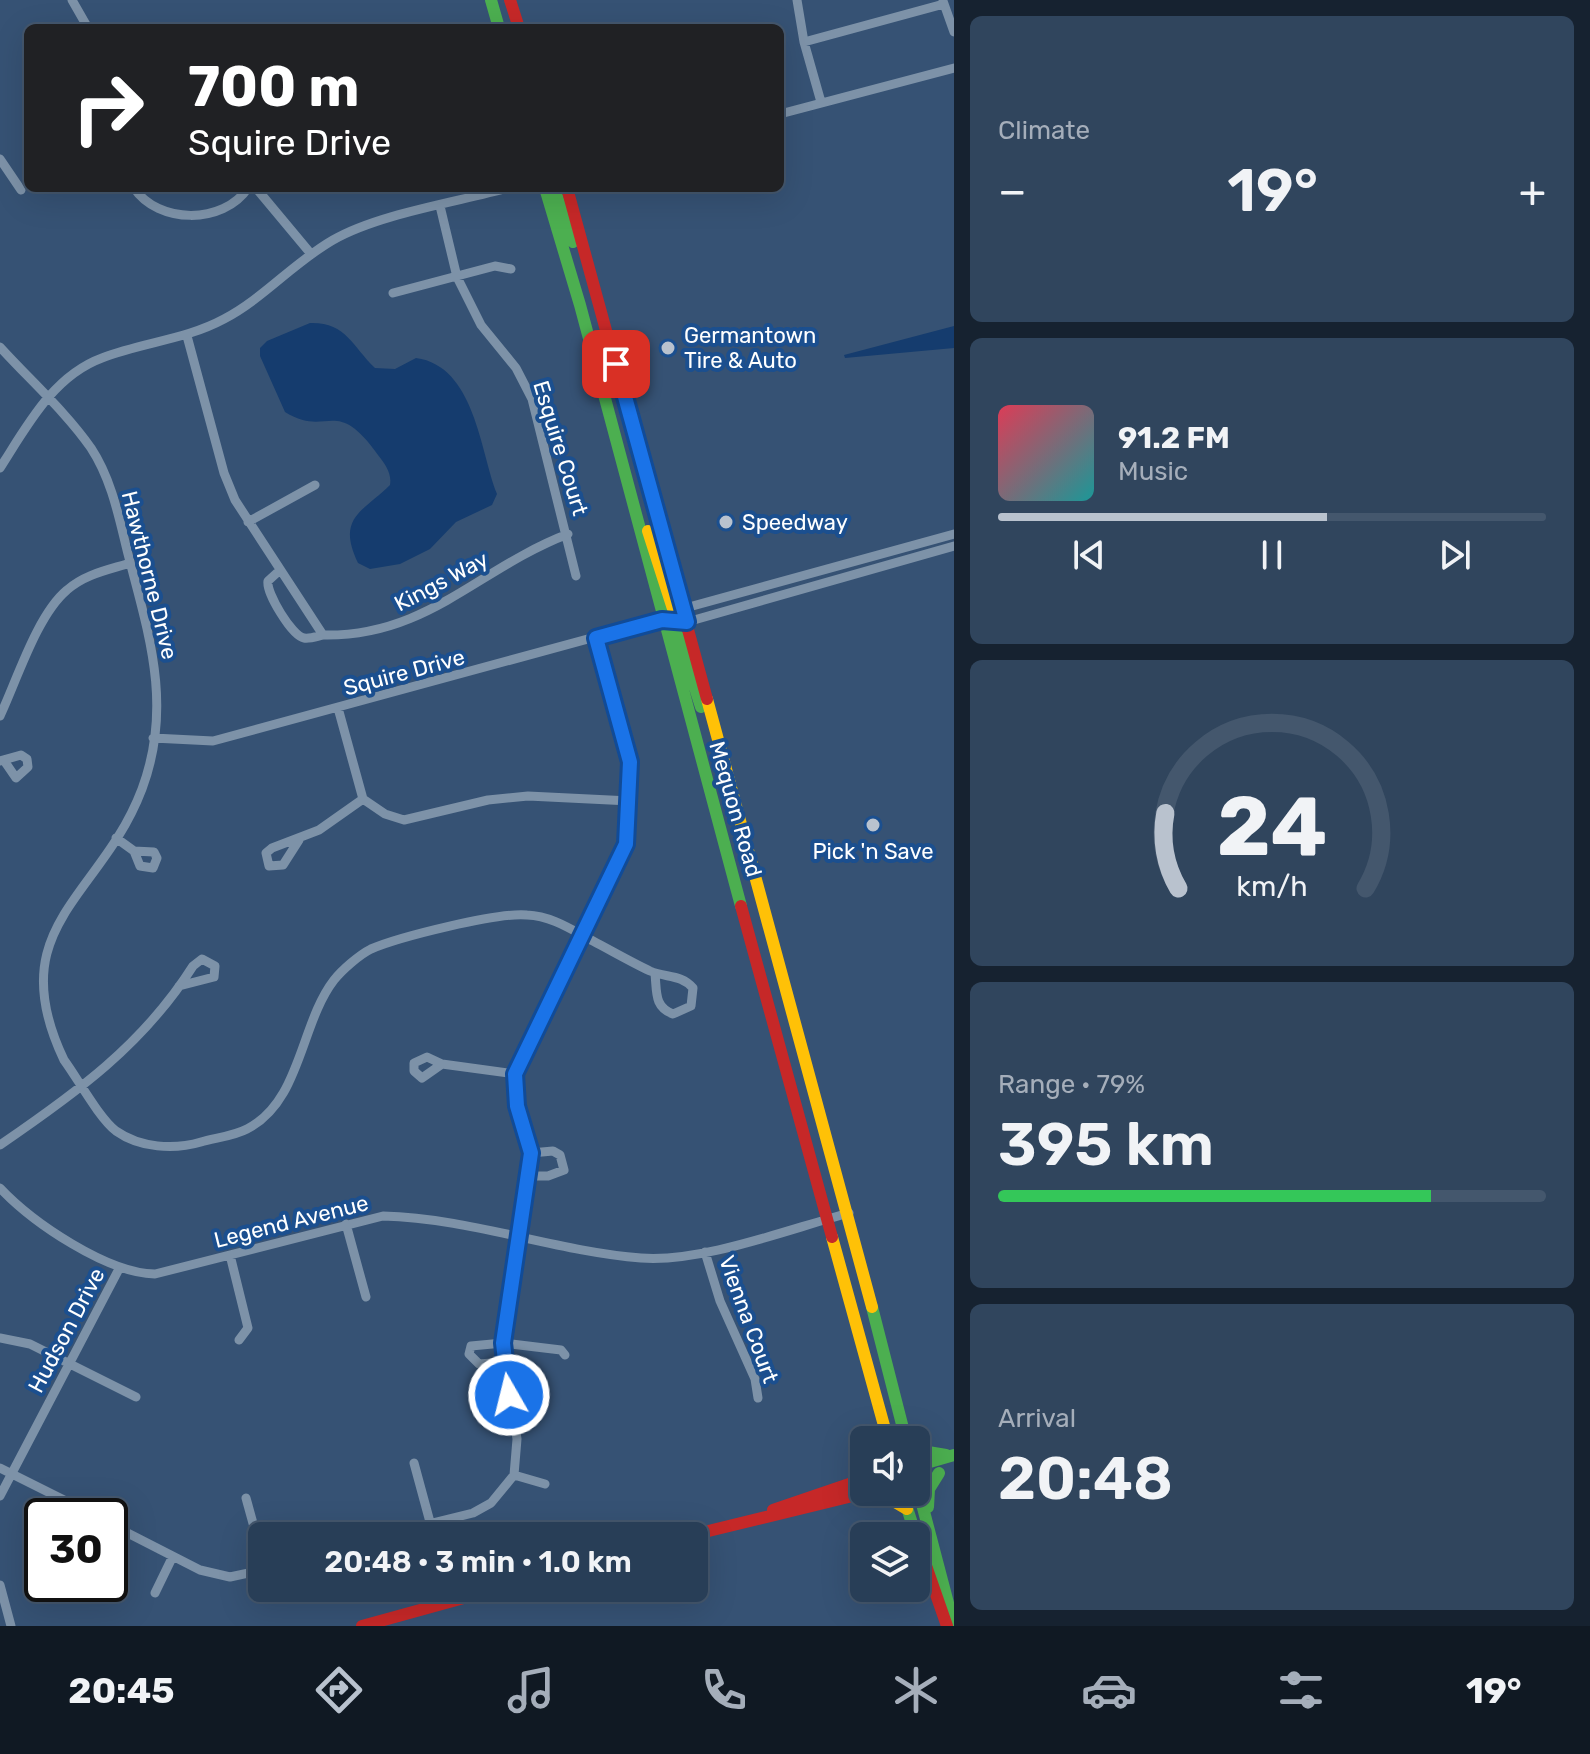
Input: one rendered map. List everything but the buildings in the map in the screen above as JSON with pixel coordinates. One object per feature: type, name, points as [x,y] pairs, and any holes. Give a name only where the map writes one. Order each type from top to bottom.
[{"type":"main road","points":[[491,0],[498,24]]},
{"type":"main road","points":[[510,0],[518,24]]},
{"type":"main road","name":"Mequon Road","points":[[546,192],[581,310],[662,620],[884,1426]]},
{"type":"main road","points":[[555,192],[576,249],[590,274]]},
{"type":"main road","points":[[568,192],[679,609]]},
{"type":"main road","points":[[581,310],[599,305]]},
{"type":"main road","points":[[633,503],[687,622]]},
{"type":"main road","points":[[662,620],[679,637],[690,678],[719,743]]},
{"type":"main road","name":"Mequon Road","points":[[687,622],[849,1213],[902,1426]]},
{"type":"main road","points":[[930,1454],[953,1460]]},
{"type":"main road","points":[[930,1464],[953,1460]]},
{"type":"main road","points":[[928,1522],[928,1492],[939,1473],[953,1460]]},
{"type":"main road","points":[[930,1476],[939,1473]]},
{"type":"main road","points":[[763,1515],[785,1504],[850,1483]]},
{"type":"main road","points":[[708,1530],[850,1496]]},
{"type":"main road","points":[[902,1506],[907,1509]]},
{"type":"main road","points":[[906,1506],[911,1522]]},
{"type":"main road","points":[[930,1536],[954,1626]]},
{"type":"main road","points":[[930,1577],[947,1626]]},
{"type":"main road","points":[[362,1626],[449,1602]]},
{"type":"street","points":[[72,0],[86,24]]},
{"type":"street","points":[[797,0],[804,42],[821,102]]},
{"type":"street","points":[[804,42],[943,1],[954,32]]},
{"type":"street","points":[[784,113],[954,68]]},
{"type":"street","points":[[0,159],[21,190]]},
{"type":"street","points":[[137,192],[143,201],[160,211],[184,217],[229,205],[244,192]]},
{"type":"street","points":[[259,192],[311,254]]},
{"type":"street","points":[[0,468],[46,398],[100,358],[187,336],[250,305],[311,254],[336,238],[493,192]]},
{"type":"street","name":"Esquire Court","points":[[440,206],[457,277],[481,325],[516,368],[532,399],[576,576]]},
{"type":"street","points":[[393,293],[495,266],[511,269]]},
{"type":"street","points":[[187,336],[224,473],[248,522],[323,635]]},
{"type":"street","name":"Hawthorne Drive","points":[[0,347],[86,441],[109,482],[155,654],[158,702],[142,789],[116,838],[47,922]]},
{"type":"street","points":[[248,522],[315,485]]},
{"type":"street","name":"Kings Way","points":[[279,571],[268,581],[269,594],[296,634],[308,638],[367,632],[419,618],[539,545],[568,534]]},
{"type":"street","name":"Squire Drive","points":[[153,738],[213,741],[662,620],[679,609],[954,534]]},
{"type":"street","name":"Squire Drive","points":[[662,620],[687,622],[954,546]]},
{"type":"street","points":[[0,716],[47,616],[66,590],[91,575],[130,563]]},
{"type":"street","points":[[414,1463],[430,1522],[473,1513],[491,1503],[514,1475],[517,1439],[503,1343],[531,1153],[517,1106],[515,1074],[529,1039],[626,844],[630,762],[596,638]]},
{"type":"street","points":[[338,708],[363,799],[385,814],[404,820],[488,800],[528,796],[630,801]]},
{"type":"street","points":[[299,840],[363,799]]},
{"type":"street","points":[[116,838],[134,851]]},
{"type":"street","points":[[33,1001],[53,1043],[115,1130],[150,1146],[189,1146],[247,1129],[277,1106],[324,996],[336,977],[368,950],[493,917],[526,914],[554,920],[655,974],[686,980],[693,988],[691,1006],[673,1014],[663,1011],[658,1003],[655,974]]},
{"type":"street","points":[[0,1145],[84,1088],[152,1020],[179,986]]},
{"type":"street","points":[[442,1064],[515,1074]]},
{"type":"street","points":[[528,1176],[557,1175],[564,1170],[560,1155],[553,1151],[531,1153]]},
{"type":"street","name":"Legend Avenue","points":[[0,1188],[27,1214],[120,1267],[155,1274],[383,1216],[419,1217],[520,1239],[641,1258],[674,1258],[849,1213]]},
{"type":"street","points":[[346,1224],[366,1297]]},
{"type":"street","name":"Vienna Court","points":[[705,1252],[720,1301],[755,1379],[758,1398]]},
{"type":"street","points":[[230,1255],[248,1328],[239,1340]]},
{"type":"street","name":"Hudson Drive","points":[[0,1496],[120,1267]]},
{"type":"street","points":[[0,1338],[30,1344],[136,1397]]},
{"type":"street","points":[[504,1362],[479,1364],[469,1354],[471,1346],[503,1343],[561,1350],[565,1355]]},
{"type":"street","points":[[0,1468],[60,1498]]},
{"type":"street","points":[[514,1475],[545,1484]]},
{"type":"street","points":[[246,1498],[253,1522]]},
{"type":"street","points":[[128,1534],[200,1570],[230,1577],[248,1573]]},
{"type":"street","points":[[155,1593],[172,1558]]},
{"type":"street","points":[[0,1585],[11,1626]]},
{"type":"water","points":[[310,323],[340,331],[375,368],[395,369],[416,358],[436,364],[451,377],[463,393],[479,434],[497,494],[492,505],[456,522],[430,549],[400,564],[370,569],[358,563],[352,548],[351,525],[362,509],[390,485],[387,469],[381,458],[351,426],[332,421],[312,422],[285,412],[260,356],[260,348],[267,341]]},
{"type":"water","points":[[954,326],[954,348],[845,358],[844,355]]},
{"type":"traffic: fast","points":[[491,0],[498,24]]},
{"type":"traffic: fast","points":[[546,192],[580,305],[741,906]]},
{"type":"traffic: fast","points":[[555,192],[573,242]]},
{"type":"traffic: fast","points":[[662,620],[679,637],[701,707]]},
{"type":"traffic: fast","points":[[872,1307],[902,1426]]},
{"type":"traffic: fast","points":[[930,1452],[946,1455]]},
{"type":"traffic: fast","points":[[930,1462],[954,1455]]},
{"type":"traffic: fast","points":[[928,1507],[929,1489],[939,1473]]},
{"type":"traffic: fast","points":[[906,1506],[912,1522]]},
{"type":"traffic: fast","points":[[923,1506],[954,1626]]},
{"type":"traffic: slow","points":[[648,531],[673,609],[685,621]]},
{"type":"traffic: slow","points":[[707,699],[872,1307]]},
{"type":"traffic: slow","points":[[832,1237],[884,1426]]},
{"type":"traffic: slow","points":[[902,1506],[907,1509]]},
{"type":"traffic: jam","points":[[510,0],[518,24]]},
{"type":"traffic: jam","points":[[568,192],[707,699]]},
{"type":"traffic: jam","points":[[741,906],[832,1237]]},
{"type":"traffic: jam","points":[[773,1510],[850,1484]]},
{"type":"traffic: jam","points":[[708,1531],[850,1497]]},
{"type":"traffic: jam","points":[[930,1577],[947,1626]]},
{"type":"traffic: jam","points":[[362,1626],[449,1602]]},
{"type":"place","name":"Germantown Tire & Auto","points":[[668,348]]},
{"type":"place","name":"Speedway","points":[[726,522]]},
{"type":"place","name":"Pick 'n Save","points":[[873,825]]},
{"type":"route","points":[[509,1395],[503,1343],[531,1153],[517,1106],[515,1074],[529,1039],[607,889],[626,844],[630,762],[596,638],[662,620],[687,622],[616,364]]}]
